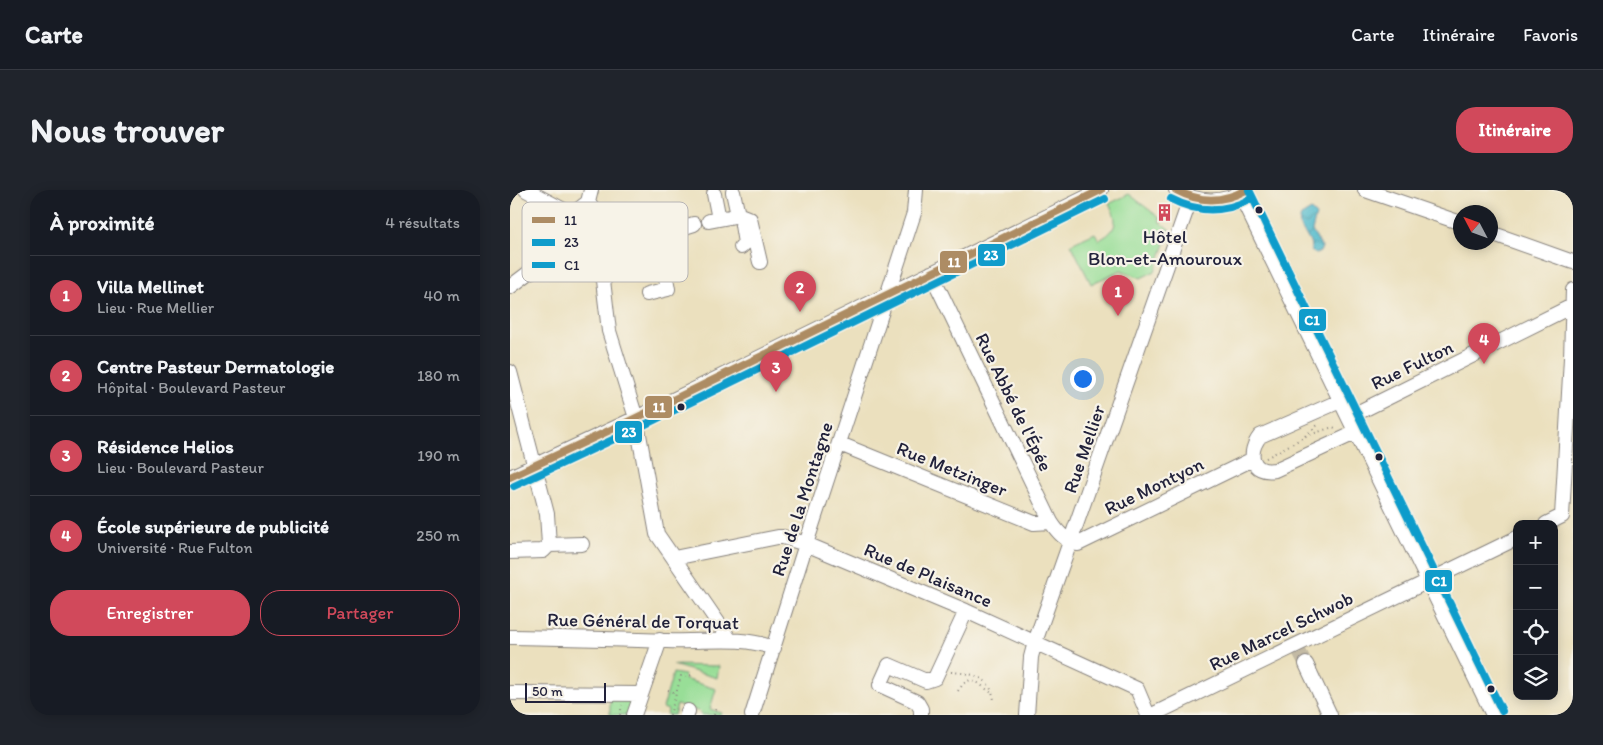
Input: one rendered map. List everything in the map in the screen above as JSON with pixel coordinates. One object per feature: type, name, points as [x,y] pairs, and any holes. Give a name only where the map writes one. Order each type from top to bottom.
[{"type":"street","points":[[526,190],[549,202]]},
{"type":"street","name":"Rue de la Montagne","points":[[752,715],[914,213],[916,190]]},
{"type":"street","points":[[510,477],[636,418],[1101,190]]},
{"type":"street","points":[[1176,190],[1201,200],[1220,200],[1243,192],[1340,401],[1357,432],[1493,715]]},
{"type":"street","points":[[1365,190],[1453,221]]},
{"type":"street","points":[[733,192],[746,243],[741,247]]},
{"type":"street","points":[[714,194],[714,220],[739,215],[750,219],[760,262]]},
{"type":"street","name":"Rue Mellier","points":[[1027,715],[1031,657],[1035,642],[1191,197]]},
{"type":"street","points":[[688,226],[694,224]]},
{"type":"street","points":[[1498,236],[1573,262]]},
{"type":"street","name":"Rue Abbé de l'Épée","points":[[931,273],[1051,522],[1062,536],[1071,542]]},
{"type":"street","points":[[510,287],[522,278]]},
{"type":"street","points":[[603,282],[609,331],[636,418],[657,534],[730,640]]},
{"type":"street","points":[[647,294],[668,289],[667,282]]},
{"type":"street","points":[[1554,520],[1562,516],[1568,493],[1573,300]]},
{"type":"street","name":"Rue Fulton","points":[[1349,417],[1573,300]]},
{"type":"street","points":[[510,372],[547,514],[549,545],[544,551],[510,552]]},
{"type":"street","points":[[1340,401],[1260,436],[1254,444],[1252,452],[1254,461],[1258,468],[1266,472],[1275,470],[1357,432]]},
{"type":"street","name":"Rue Metzinger","points":[[840,444],[1034,523],[1051,522]]},
{"type":"street","name":"Rue Montyon","points":[[1071,542],[1078,544],[1254,461]]},
{"type":"street","name":"Rue de Plaisance","points":[[674,558],[778,537],[806,544],[966,611],[1137,689],[1148,715]]},
{"type":"street","name":"Rue Marcel Schwob","points":[[1152,715],[1298,648],[1427,581],[1513,540]]},
{"type":"street","points":[[549,545],[582,544]]},
{"type":"street","points":[[921,715],[921,709],[917,702],[880,685],[889,665],[926,681],[935,678],[966,611]]},
{"type":"street","name":"Rue Général de Torquat","points":[[510,637],[730,640],[774,648]]},
{"type":"street","points":[[634,715],[660,640]]},
{"type":"street","points":[[1306,664],[1330,715]]},
{"type":"street","points":[[912,700],[921,679]]},
{"type":"street","points":[[510,693],[641,694]]},
{"type":"path","points":[[1254,461],[1306,436],[1333,427],[1337,428],[1342,439]]},
{"type":"path","points":[[939,670],[980,677],[992,688],[994,700]]},
{"type":"path","points":[[670,715],[681,676],[692,675]]},
{"type":"path","points":[[958,691],[964,682],[970,680],[978,683],[993,694]]},
{"type":"path","points":[[668,690],[676,692]]},
{"type":"path","points":[[714,715],[716,708]]},
{"type":"green space","points":[[1129,194],[1161,219],[1159,221],[1170,230],[1155,271],[1141,278],[1121,270],[1091,284],[1071,244],[1095,233],[1099,240],[1110,233],[1115,220],[1109,204]]},
{"type":"green space","points":[[673,665],[719,666],[717,678]]},
{"type":"green space","points":[[673,673],[685,675],[684,679],[716,689],[710,709],[722,713],[721,715],[701,715],[701,712],[677,705],[674,715],[667,715],[668,710],[663,708]]},
{"type":"green space","points":[[610,698],[636,698],[630,715],[610,715]]},
{"type":"water","points":[[1311,210],[1316,215],[1312,231],[1322,247],[1320,252],[1316,254],[1311,251],[1310,242],[1299,223],[1301,216]]},
{"type":"tunnel","points":[[1299,651],[1306,664]]},
{"type":"transit line","name":"11","points":[[510,477],[636,418],[1101,190]]},
{"type":"transit line","name":"11","points":[[1176,190],[1194,197],[1211,200],[1228,197],[1246,190]]},
{"type":"transit line","name":"C1","points":[[1249,190],[1502,711]]},
{"type":"transit line","name":"23","points":[[514,486],[640,427],[1105,199]]},
{"type":"transit line","name":"23","points":[[1171,199],[1191,207],[1211,210],[1231,207],[1251,199]]},
{"type":"place","name":"Hôtel Blon-et-Amouroux","points":[[1165,213]]},
{"type":"place","name":"Centre Pasteur Dermatologie","points":[[800,312]]},
{"type":"place","name":"Villa Mellinet","points":[[1118,316]]},
{"type":"place","name":"École supérieure de publicité","points":[[1484,364]]},
{"type":"place","name":"Résidence Helios","points":[[776,392]]}]
